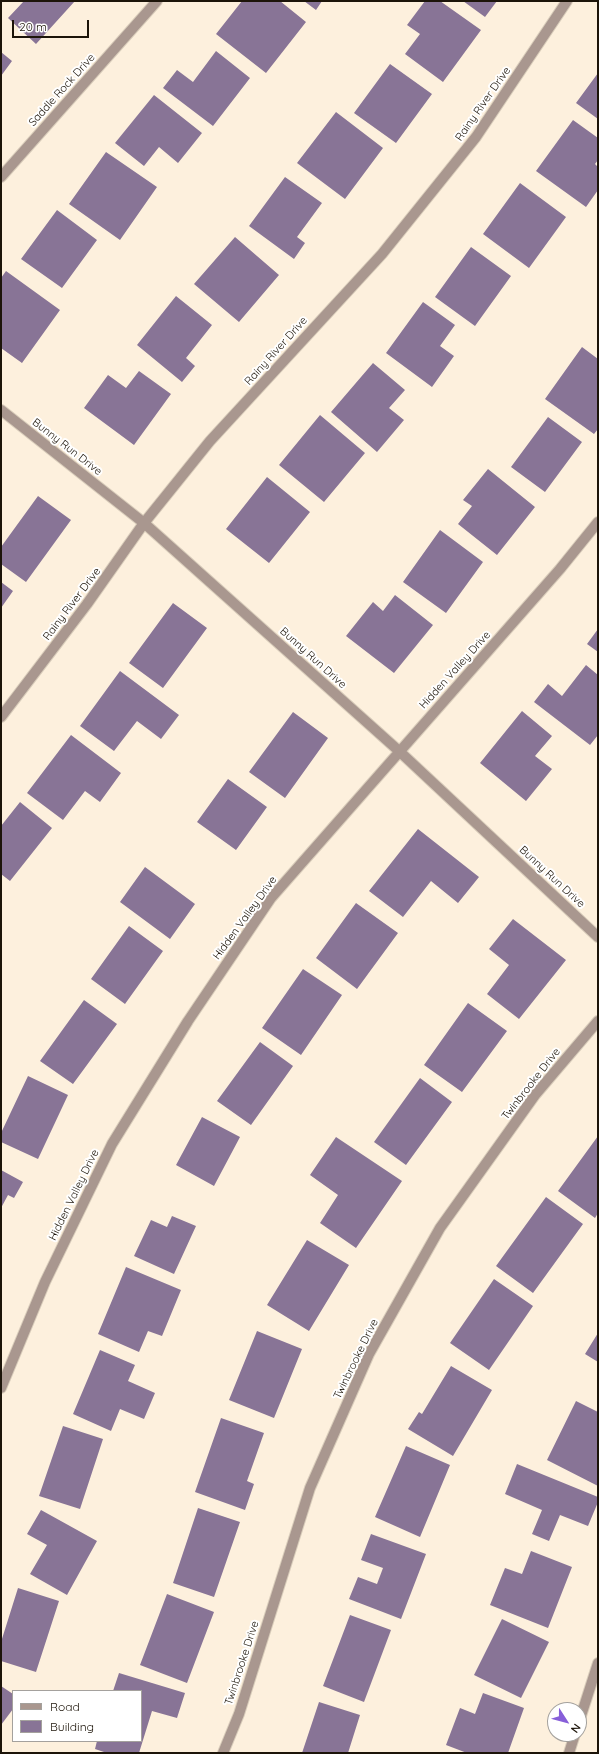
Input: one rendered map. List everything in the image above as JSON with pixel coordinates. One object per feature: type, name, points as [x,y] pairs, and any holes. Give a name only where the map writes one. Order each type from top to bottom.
[{"type":"street","name":"Saddle Rock Drive","points":[[1,176],[157,1]]},
{"type":"street","name":"Rainy River Drive","points":[[1,717],[87,604],[144,523],[210,441],[382,254],[476,137],[568,1]]},
{"type":"street","name":"Bunny Run Drive","points":[[1,410],[144,523],[399,751],[598,937]]},
{"type":"street","name":"Hidden Valley Drive","points":[[1,1388],[45,1282],[112,1144],[184,1027],[271,898],[560,569],[598,522]]},
{"type":"street","name":"Twinbrooke Drive","points":[[223,1753],[239,1714],[310,1488],[369,1354],[440,1228],[534,1095],[598,1021]]},
{"type":"street","points":[[585,1702],[598,1663]]},
{"type":"street","points":[[569,1753],[572,1742]]},
{"type":"building","points":[[24,1],[75,1],[36,44],[8,18]]},
{"type":"building","points":[[242,1],[280,1],[306,22],[266,73],[216,34]]},
{"type":"building","points":[[304,1],[322,1],[316,10]]},
{"type":"building","points":[[425,1],[440,1],[481,30],[443,82],[405,54],[420,34],[407,25]]},
{"type":"building","points":[[463,1],[497,1],[485,17]]},
{"type":"building","points":[[216,51],[250,78],[213,126],[163,88],[177,70],[193,82]]},
{"type":"building","points":[[1,52],[12,61],[1,76]]},
{"type":"building","points":[[390,64],[432,94],[396,143],[354,113]]},
{"type":"building","points":[[598,73],[598,119],[576,103]]},
{"type":"building","points":[[154,95],[202,133],[178,163],[159,147],[144,166],[115,143]]},
{"type":"building","points":[[336,112],[383,148],[345,199],[297,163]]},
{"type":"building","points":[[573,120],[598,138],[598,160],[595,164],[598,167],[598,190],[586,207],[536,171]]},
{"type":"building","points":[[106,152],[157,187],[120,240],[69,204]]},
{"type":"building","points":[[285,177],[322,203],[297,237],[305,243],[294,259],[249,226]]},
{"type":"building","points":[[520,183],[566,217],[529,268],[483,234]]},
{"type":"building","points":[[57,210],[97,240],[62,288],[21,259]]},
{"type":"building","points":[[235,237],[279,275],[239,322],[194,284]]},
{"type":"building","points":[[471,247],[511,276],[475,326],[435,297]]},
{"type":"building","points":[[6,271],[60,310],[22,363],[1,348],[1,278]]},
{"type":"building","points":[[176,296],[212,325],[186,358],[195,366],[182,382],[137,345]]},
{"type":"building","points":[[423,302],[455,325],[440,346],[454,356],[432,387],[386,353]]},
{"type":"building","points":[[582,347],[598,359],[598,429],[594,434],[545,399]]},
{"type":"building","points":[[373,363],[405,390],[389,408],[404,420],[377,452],[331,412]]},
{"type":"building","points":[[139,371],[171,394],[134,445],[84,408],[108,375],[126,388]]},
{"type":"building","points":[[320,415],[365,453],[324,502],[279,465]]},
{"type":"building","points":[[548,417],[582,442],[545,492],[511,467]]},
{"type":"building","points":[[488,469],[535,507],[497,555],[458,524],[472,506],[463,500]]},
{"type":"building","points":[[267,477],[310,512],[269,563],[226,529]]},
{"type":"building","points":[[38,496],[71,520],[26,582],[1,564],[1,547]]},
{"type":"building","points":[[440,530],[483,562],[446,613],[403,582]]},
{"type":"building","points":[[1,582],[13,591],[1,608]]},
{"type":"building","points":[[395,595],[433,625],[394,673],[346,636],[373,602],[383,611]]},
{"type":"building","points":[[173,603],[207,628],[163,688],[129,663]]},
{"type":"building","points":[[598,629],[598,652],[587,644]]},
{"type":"building","points":[[586,665],[598,675],[598,735],[590,745],[534,702],[548,684],[562,696]]},
{"type":"building","points":[[120,671],[179,715],[161,739],[137,721],[114,751],[80,726]]},
{"type":"building","points":[[522,711],[552,736],[535,756],[552,769],[526,801],[480,763]]},
{"type":"building","points":[[293,712],[328,738],[285,798],[249,772]]},
{"type":"building","points":[[71,735],[121,773],[100,802],[85,791],[63,820],[27,793]]},
{"type":"building","points":[[228,779],[267,807],[236,850],[197,822]]},
{"type":"building","points":[[20,802],[52,828],[10,881],[1,874],[1,826]]},
{"type":"building","points":[[418,829],[479,877],[458,903],[431,881],[403,917],[369,891]]},
{"type":"building","points":[[145,867],[195,904],[170,939],[120,902]]},
{"type":"building","points":[[356,903],[398,933],[357,989],[316,958]]},
{"type":"building","points":[[513,919],[566,960],[519,1019],[487,994],[509,965],[489,949]]},
{"type":"building","points":[[129,926],[163,951],[125,1004],[91,979]]},
{"type":"building","points":[[303,969],[342,995],[301,1055],[262,1028]]},
{"type":"building","points":[[84,1000],[117,1024],[73,1084],[40,1061]]},
{"type":"building","points":[[468,1003],[507,1031],[462,1092],[424,1065]]},
{"type":"building","points":[[260,1042],[293,1066],[251,1125],[217,1101]]},
{"type":"building","points":[[28,1076],[68,1095],[38,1159],[1,1142],[1,1133]]},
{"type":"building","points":[[420,1078],[452,1102],[406,1165],[374,1142]]},
{"type":"building","points":[[202,1117],[240,1137],[214,1186],[176,1165]]},
{"type":"building","points":[[598,1136],[598,1213],[595,1218],[558,1191]]},
{"type":"building","points":[[336,1137],[402,1181],[356,1248],[320,1223],[338,1195],[310,1175]]},
{"type":"building","points":[[1,1170],[23,1182],[14,1198],[8,1195],[1,1208]]},
{"type":"building","points":[[546,1197],[583,1224],[533,1293],[496,1266]]},
{"type":"building","points":[[172,1216],[196,1226],[174,1274],[134,1256],[151,1220],[167,1227]]},
{"type":"building","points":[[307,1240],[349,1265],[309,1331],[267,1305]]},
{"type":"building","points":[[126,1267],[181,1290],[162,1336],[148,1331],[139,1352],[98,1334]]},
{"type":"building","points":[[494,1279],[533,1306],[489,1370],[450,1343]]},
{"type":"building","points":[[257,1331],[302,1349],[274,1418],[229,1400]]},
{"type":"building","points":[[598,1333],[598,1362],[585,1354]]},
{"type":"building","points":[[100,1350],[135,1365],[128,1381],[155,1393],[144,1419],[120,1409],[111,1431],[73,1414]]},
{"type":"building","points":[[451,1366],[492,1390],[453,1456],[408,1429],[419,1412],[422,1414]]},
{"type":"building","points":[[576,1401],[598,1412],[598,1486],[547,1460]]},
{"type":"building","points":[[221,1418],[264,1433],[247,1481],[254,1484],[245,1510],[195,1492]]},
{"type":"building","points":[[63,1426],[103,1439],[80,1509],[39,1496]]},
{"type":"building","points":[[406,1446],[450,1465],[420,1537],[375,1517]]},
{"type":"building","points":[[517,1464],[598,1497],[598,1502],[588,1526],[560,1515],[549,1541],[532,1534],[542,1510],[505,1494]]},
{"type":"building","points":[[198,1508],[240,1522],[214,1597],[173,1583]]},
{"type":"building","points":[[41,1510],[97,1541],[67,1595],[30,1574],[47,1545],[27,1534]]},
{"type":"building","points":[[371,1534],[426,1554],[401,1619],[349,1599],[358,1577],[377,1584],[383,1568],[361,1560]]},
{"type":"building","points":[[531,1551],[572,1567],[548,1628],[490,1605],[505,1568],[522,1574]]},
{"type":"building","points":[[18,1588],[59,1601],[36,1672],[1,1661],[1,1642]]},
{"type":"building","points":[[167,1594],[214,1612],[187,1683],[140,1665]]},
{"type":"building","points":[[350,1615],[391,1630],[364,1702],[323,1686]]},
{"type":"building","points":[[502,1619],[549,1642],[521,1698],[474,1675]]},
{"type":"building","points":[[119,1673],[185,1693],[177,1718],[152,1711],[139,1753],[107,1753],[95,1749],[97,1742],[142,1742],[142,1690],[113,1690]]},
{"type":"building","points":[[1,1686],[12,1693],[12,1710],[1,1725]]},
{"type":"building","points":[[483,1693],[524,1708],[508,1753],[467,1753],[446,1745],[460,1708],[475,1714]]},
{"type":"building","points":[[319,1702],[360,1715],[348,1753],[302,1753]]}]
